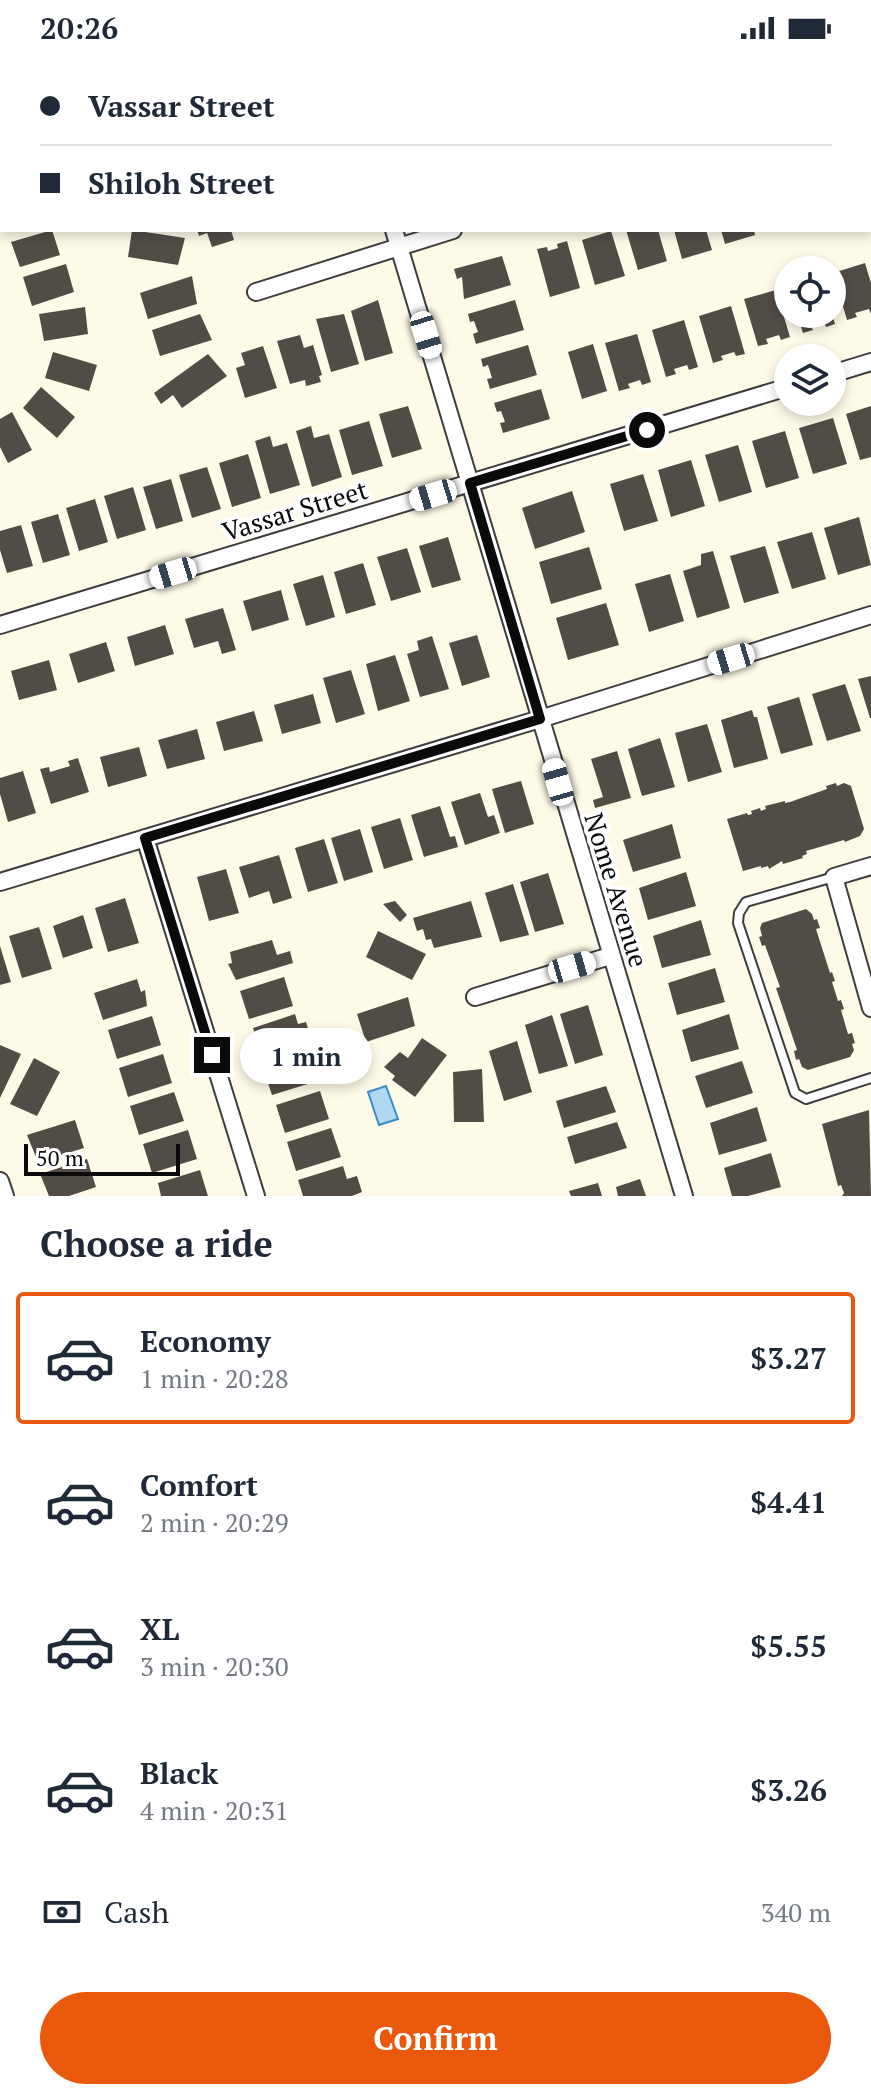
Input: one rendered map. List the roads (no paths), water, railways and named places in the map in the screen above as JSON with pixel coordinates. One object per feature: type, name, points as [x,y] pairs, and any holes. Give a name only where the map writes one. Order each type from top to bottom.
[{"type":"street","points":[[256,292],[397,238],[439,232]]},
{"type":"street","name":"Nome Avenue","points":[[397,238],[684,1196]]},
{"type":"street","points":[[846,370],[871,362]]},
{"type":"street","name":"Vassar Street","points":[[0,625],[774,391]]},
{"type":"street","points":[[0,882],[540,719],[871,615]]},
{"type":"street","points":[[145,838],[256,1196]]},
{"type":"street","points":[[871,866],[834,877],[871,1008]]},
{"type":"street","points":[[475,997],[610,956]]},
{"type":"street","points":[[0,1181],[5,1196]]},
{"type":"lane","points":[[834,877],[746,902],[739,913],[738,923],[795,1093],[806,1099],[871,1078]]},
{"type":"water","points":[[386,1086],[398,1119],[379,1125],[368,1092]]}]
